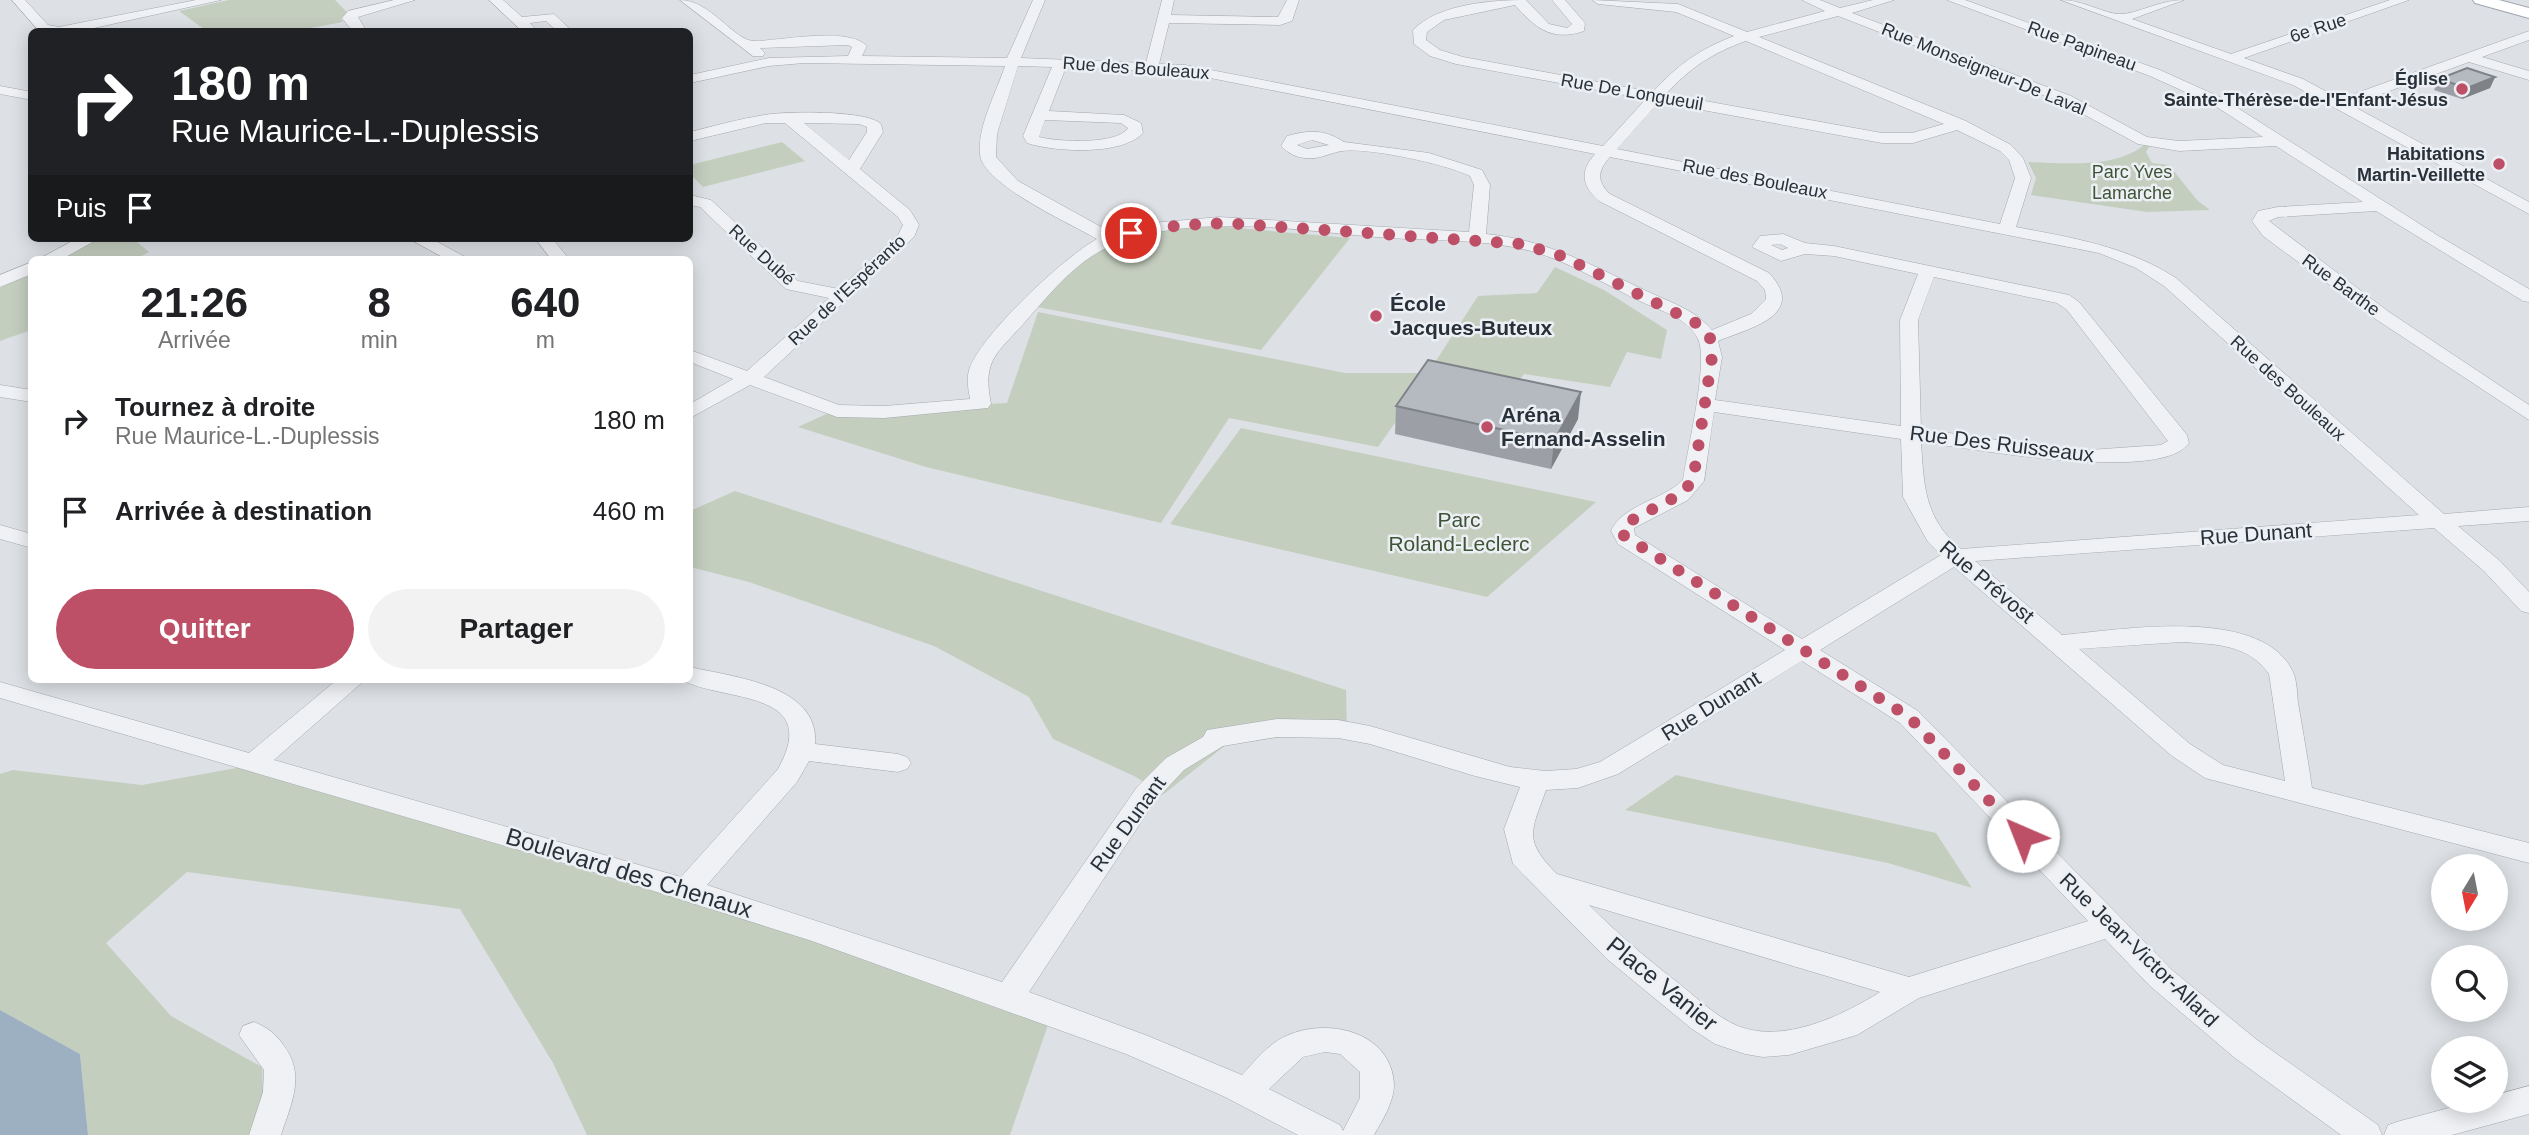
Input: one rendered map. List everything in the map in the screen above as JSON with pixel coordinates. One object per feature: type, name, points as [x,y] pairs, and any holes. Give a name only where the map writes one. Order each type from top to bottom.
[{"type":"main road","points":[[2481,0],[2529,13]]},
{"type":"main road","points":[[2509,0],[2529,6]]},
{"type":"street","points":[[1,3],[17,0],[44,28]]},
{"type":"street","points":[[83,28],[215,0]]},
{"type":"street","points":[[358,28],[349,18],[353,14],[409,0]]},
{"type":"street","points":[[495,0],[526,28]]},
{"type":"street","points":[[687,0],[769,62]]},
{"type":"street","points":[[1039,0],[988,138],[987,153],[991,164],[1013,184],[1111,240]]},
{"type":"street","points":[[1152,65],[1168,0]]},
{"type":"street","points":[[1164,19],[1280,21],[1287,18],[1293,0]]},
{"type":"street","name":"Rue De Longueuil","points":[[1558,0],[1578,23],[1579,28],[1565,32],[1541,28],[1519,0],[1435,19],[1420,30],[1419,41],[1435,53],[1452,59],[1892,139],[1919,137],[1962,124]]},
{"type":"street","points":[[1598,0],[1669,6],[1962,124],[2002,145],[2023,171],[2023,191],[2007,229]]},
{"type":"street","name":"Rue Monseigneur-De Laval","points":[[1808,0],[2066,99],[2143,141],[2179,146],[2282,141]]},
{"type":"street","points":[[1710,338],[1764,314],[1773,304],[1774,289],[1763,277],[1602,196],[1593,186],[1590,176],[1595,161],[1696,57],[1749,37],[1888,0]]},
{"type":"street","name":"Rue Papineau","points":[[1953,0],[2174,80],[2234,110],[2379,206],[2529,297]]},
{"type":"street","points":[[2067,0],[2234,57],[2298,82],[2529,209]]},
{"type":"street","points":[[2120,18],[2178,0]]},
{"type":"street","name":"6e Rue","points":[[2234,57],[2403,0]]},
{"type":"street","points":[[518,21],[549,17],[562,28]]},
{"type":"street","points":[[2341,104],[2529,35]]},
{"type":"street","points":[[747,46],[774,42],[850,41],[860,46],[853,60]]},
{"type":"street","points":[[2468,57],[2529,76]]},
{"type":"street","name":"Rue des Bouleaux","points":[[693,78],[769,62],[853,60],[1152,65],[1237,77],[2103,249],[2154,271],[2505,578],[2529,606]]},
{"type":"street","points":[[1039,115],[1119,118],[1132,122],[1137,128],[1130,138],[1118,141],[1042,144],[1032,140],[1031,136],[1039,115],[1061,63]]},
{"type":"street","points":[[3,91],[28,86]]},
{"type":"street","points":[[3,91],[28,95]]},
{"type":"street","points":[[693,135],[758,120],[789,118],[873,122],[875,132],[851,170]]},
{"type":"street","name":"Rue de l'Espéranto","points":[[693,410],[748,379],[911,229],[904,214],[789,118]]},
{"type":"street","points":[[1340,146],[1384,150],[1462,167],[1476,173],[1482,185],[1477,239]]},
{"type":"street","name":"Rue Dubé","points":[[693,201],[705,203],[792,285],[841,295]]},
{"type":"street","name":"Rue Barthe","points":[[2379,206],[2278,212],[2264,215],[2260,221],[2269,232],[2383,316],[2529,414]]},
{"type":"street","points":[[693,357],[837,411],[884,412],[981,404],[977,378],[985,358],[1069,262],[1111,240],[1156,229],[1212,223],[1477,239],[1521,244],[1562,256],[1688,317],[1703,328],[1710,338],[1712,357],[1705,405]]},
{"type":"street","points":[[54,256],[84,242]]},
{"type":"street","points":[[424,242],[454,256]]},
{"type":"street","points":[[546,242],[558,256]]},
{"type":"street","name":"Rue Des Ruisseaux","points":[[1705,405],[2082,457],[2166,452],[2179,443],[2177,435],[2067,301],[2041,293],[1830,250],[1801,248]]},
{"type":"street","points":[[0,282],[28,269]]},
{"type":"street","name":"Rue Prévost","points":[[1928,270],[1909,320],[1911,434],[1913,488],[1918,508],[1936,538],[2193,760],[2227,777],[2529,853]]},
{"type":"street","points":[[0,391],[28,395]]},
{"type":"street","name":"Rue Jean-Victor-Allard","points":[[1705,405],[1689,486],[1629,521],[1622,531],[1630,542],[1805,649],[1916,723],[2109,926],[2217,1026],[2366,1135]]},
{"type":"street","name":"Rue Dunant","points":[[1008,998],[1146,794],[1175,764],[1212,743],[1216,736],[1226,739],[1286,727],[1342,730],[1536,780],[1576,780],[1599,774],[1956,556],[2529,514]]},
{"type":"street","points":[[0,532],[28,540]]},
{"type":"street","points":[[2059,643],[2214,635],[2259,647],[2270,655],[2281,673],[2300,795]]},
{"type":"street","points":[[687,889],[788,775],[803,751],[806,739],[803,723],[781,702],[756,691],[693,676]]},
{"type":"street","points":[[253,764],[349,683]]},
{"type":"street","name":"Boulevard des Chenaux","points":[[0,690],[687,889],[852,942],[1008,998],[1247,1091],[1328,1135]]},
{"type":"street","points":[[803,751],[898,764]]},
{"type":"street","name":"Place Vanier","points":[[1536,780],[1521,818],[1518,840],[1523,857],[1628,960],[1703,1020],[1726,1035],[1745,1041],[1790,1042],[1857,1022],[1909,989],[2109,926]]},
{"type":"street","name":"Place Vanier","points":[[1549,882],[1909,989]]},
{"type":"street","points":[[254,1035],[271,1049],[280,1063],[279,1089],[265,1135]]},
{"type":"street","points":[[1247,1091],[1287,1051],[1301,1043],[1322,1038],[1349,1044],[1370,1060],[1378,1083],[1376,1097],[1357,1135]]},
{"type":"street","points":[[2400,1135],[2529,1100]]},
{"type":"green space","points":[[229,0],[335,0],[347,12],[341,19],[343,22],[310,28],[202,28],[179,11]]},
{"type":"green space","points":[[782,142],[805,161],[703,187],[693,177],[693,164]]},
{"type":"green space","name":"Parc Yves Lamarche","points":[[2145,144],[2150,145],[2146,152],[2152,163],[2169,165],[2197,200],[2210,210],[2147,212],[2031,195],[2036,178],[2028,162],[2105,161],[2120,158]]},
{"type":"green space","points":[[1192,224],[1350,238],[1261,350],[1032,306],[1111,236]]},
{"type":"green space","points":[[90,242],[137,242],[149,252],[142,256],[62,256]]},
{"type":"green space","points":[[1555,267],[1604,290],[1667,330],[1661,359],[1627,352],[1610,387],[1524,374],[1507,395],[1426,379],[1378,447],[1229,418],[1161,523],[926,467],[798,427],[833,411],[1007,403],[1038,312],[1345,373],[1428,373],[1478,296],[1537,293]]},
{"type":"green space","points":[[28,273],[28,331],[0,341],[0,288]]},
{"type":"green space","name":"Parc Roland-Leclerc","points":[[1241,428],[1596,502],[1487,597],[1170,524]]},
{"type":"green space","points":[[735,491],[1346,690],[1347,729],[1227,744],[1164,794],[1134,776],[1053,739],[1029,697],[934,646],[749,582],[693,568],[693,510]]},
{"type":"green space","points":[[242,767],[670,896],[1051,1016],[1010,1135],[587,1135],[553,1063],[460,909],[187,872],[106,943],[171,1016],[262,1067],[265,1135],[88,1135],[80,1054],[0,1010],[0,774],[13,770],[142,785]]},
{"type":"green space","points":[[1676,775],[1936,833],[1972,888],[1888,863],[1625,810]]},
{"type":"water","points":[[0,1010],[80,1054],[88,1135],[0,1135]]},
{"type":"building","points":[[2467,68],[2495,77],[2467,88],[2439,79]]},
{"type":"building","points":[[1428,360],[1581,392],[1554,441],[1396,406]]},
{"type":"place","name":"Église Sainte-Thérèse-de-l'Enfant-Jésus","points":[[2462,89]]},
{"type":"place","name":"Habitations Martin-Veillette","points":[[2499,164]]},
{"type":"place","name":"École Jacques-Buteux","points":[[1376,316]]},
{"type":"place","name":"Aréna Fernand-Asselin","points":[[1487,427]]},
{"type":"route","points":[[1131,233],[1198,223],[1226,223],[1462,237],[1521,244],[1562,256],[1688,317],[1707,332],[1712,345],[1693,481],[1679,495],[1625,524],[1622,527],[1623,535],[1630,542],[1825,661],[1909,717],[2023,836]]}]
